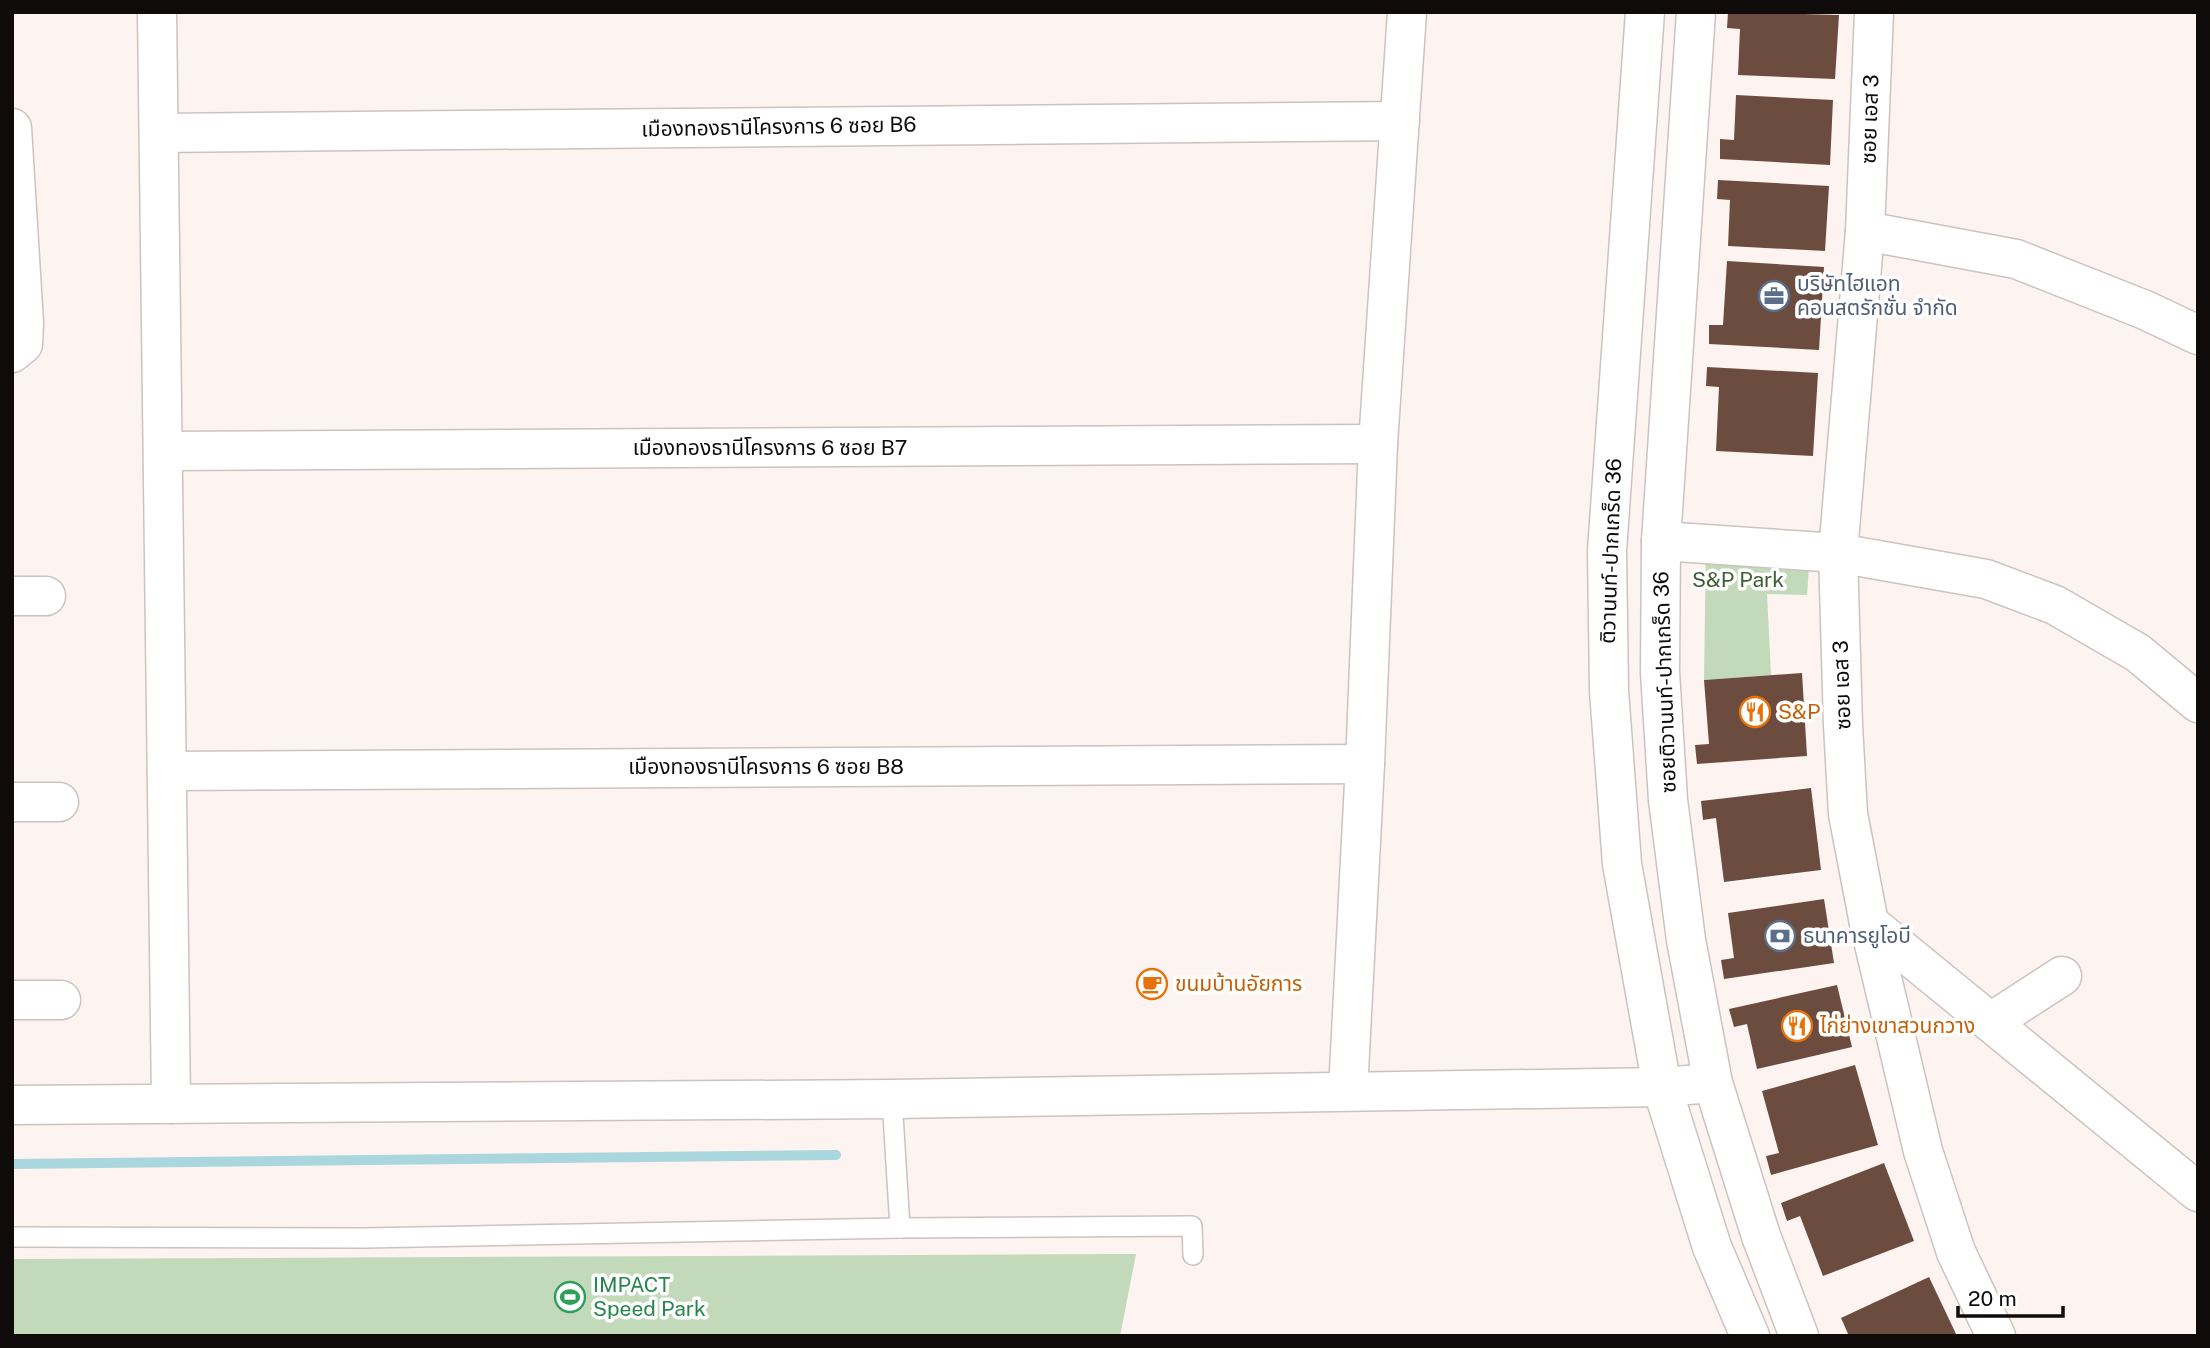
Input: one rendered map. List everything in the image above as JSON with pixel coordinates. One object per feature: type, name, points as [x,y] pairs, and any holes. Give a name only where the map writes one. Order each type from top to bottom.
[{"type":"street","points":[[157,12],[171,1104]]},
{"type":"street","points":[[1348,1091],[1378,444],[1407,12]]},
{"type":"street","name":"ติวานนท์-ปากเกร็ด 36","points":[[1645,12],[1607,551],[1609,691],[1622,864],[1662,1087]]},
{"type":"street","name":"ซอยติวานนท์-ปากเกร็ด 36","points":[[1696,12],[1661,541],[1660,672],[1668,800],[1686,940],[1713,1083],[1760,1236],[1799,1336]]},
{"type":"street","name":"ซอย เอส 3","points":[[1874,12],[1865,231],[1838,553],[1848,814],[1869,923],[1923,1151],[1956,1252],[1996,1336]]},
{"type":"street","name":"เมืองทองธานีโครงการ 6 ซอย B6","points":[[159,133],[1400,121]]},
{"type":"street","points":[[12,128],[24,323],[23,344],[12,353]]},
{"type":"street","points":[[1865,231],[2016,260],[2145,310],[2198,335]]},
{"type":"street","name":"เมืองทองธานีโครงการ 6 ซอย B7","points":[[163,451],[1378,444]]},
{"type":"street","points":[[1661,541],[1838,553],[1986,579],[2055,605],[2138,653],[2198,704]]},
{"type":"street","name":"เมืองทองธานีโครงการ 6 ซอย B8","points":[[167,771],[1365,764]]},
{"type":"street","points":[[12,802],[59,802]]},
{"type":"street","points":[[1869,923],[2198,1192]]},
{"type":"street","points":[[1991,1022],[2063,976]]},
{"type":"street","points":[[12,1000],[61,1000]]},
{"type":"street","points":[[12,1105],[892,1099],[1662,1087],[1713,1083]]},
{"type":"street","points":[[1662,1087],[1712,1247],[1750,1336]]},
{"type":"lane","points":[[892,1099],[900,1228]]},
{"type":"lane","points":[[12,1237],[366,1238],[900,1228],[1192,1226],[1193,1255]]},
{"type":"green space","name":"S&P Park","points":[[1706,544],[1810,551],[1807,595],[1767,594],[1771,675],[1704,680]]},
{"type":"green space","name":"IMPACT Speed Park","points":[[1136,1254],[1120,1336],[12,1336],[12,1259]]},
{"type":"building","points":[[1728,12],[1839,15],[1835,79],[1738,75],[1740,29],[1727,28]]},
{"type":"building","points":[[1736,95],[1833,100],[1830,165],[1720,159],[1720,139],[1734,140]]},
{"type":"building","points":[[1718,180],[1829,186],[1825,251],[1728,246],[1730,200],[1717,199]]},
{"type":"building","name":"บริษัทไฮแอท คอนสตรักชั่น จำกัด","points":[[1727,261],[1824,267],[1819,350],[1709,344],[1709,325],[1723,325]]},
{"type":"building","points":[[1707,367],[1818,373],[1813,456],[1716,451],[1719,387],[1706,386]]},
{"type":"building","name":"S&P","points":[[1802,673],[1807,756],[1697,764],[1695,745],[1709,744],[1704,680]]},
{"type":"building","points":[[1811,788],[1821,870],[1724,882],[1716,818],[1703,820],[1701,801]]},
{"type":"building","name":"ธนาคารยูโอบี","points":[[1824,899],[1834,963],[1724,979],[1721,960],[1734,958],[1728,913]]},
{"type":"building","name":"ไก่ย่างเขาสวนกวาง","points":[[1837,985],[1852,1047],[1757,1069],[1747,1024],[1734,1027],[1729,1009]]},
{"type":"building","points":[[1855,1065],[1878,1145],[1771,1175],[1766,1156],[1779,1153],[1762,1091]]},
{"type":"building","points":[[1884,1163],[1914,1241],[1823,1276],[1800,1216],[1787,1221],[1781,1203]]},
{"type":"building","points":[[1929,1277],[1957,1336],[1849,1336],[1841,1318]]},
{"type":"waterway","points":[[12,1164],[836,1155]]},
{"type":"place","name":"บริษัทไฮแอท คอนสตรักชั่น จำกัด","points":[[1774,296]]},
{"type":"place","name":"S&P","points":[[1755,712]]},
{"type":"place","name":"ธนาคารยูโอบี","points":[[1780,936]]},
{"type":"place","name":"ขนมบ้านอัยการ","points":[[1152,984]]},
{"type":"place","name":"ไก่ย่างเขาสวนกวาง","points":[[1797,1026]]},
{"type":"place","name":"IMPACT Speed Park","points":[[570,1297]]}]
